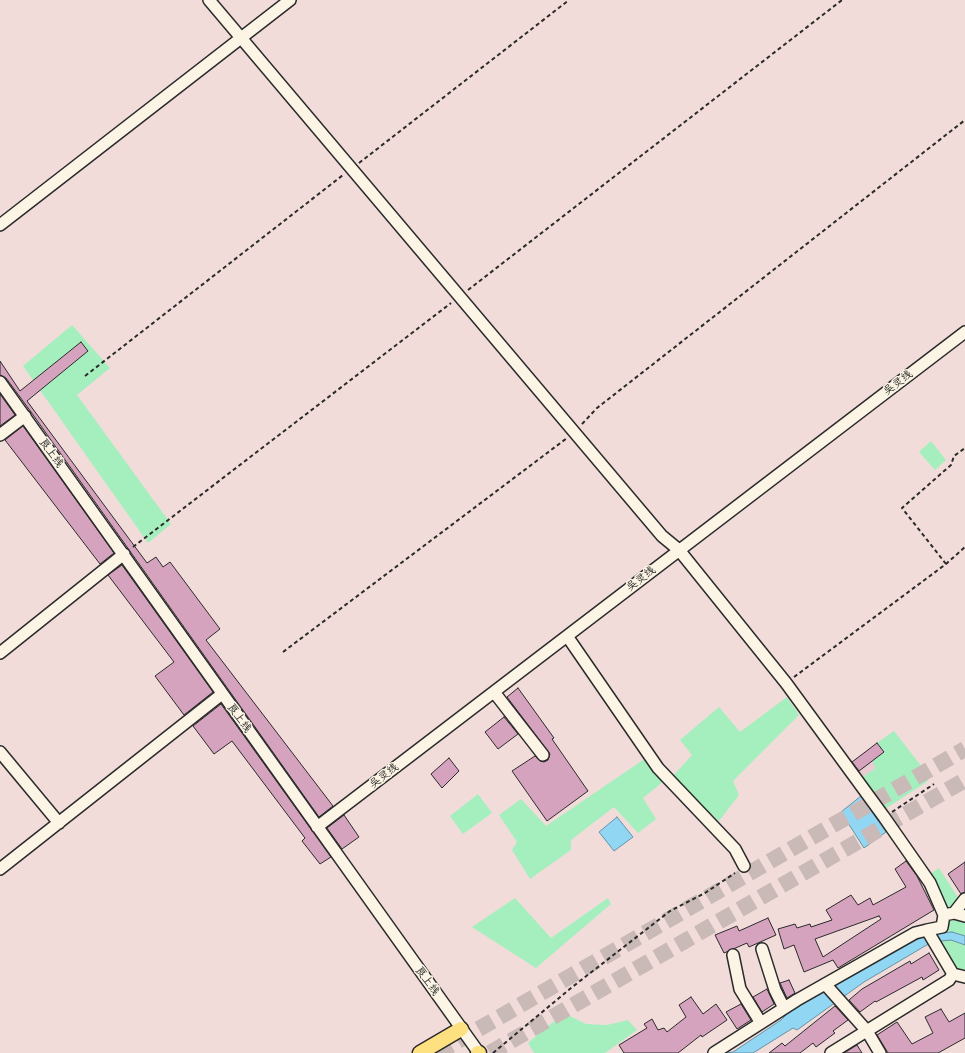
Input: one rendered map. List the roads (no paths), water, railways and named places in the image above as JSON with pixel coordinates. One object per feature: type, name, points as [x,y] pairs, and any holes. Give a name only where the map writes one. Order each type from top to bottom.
[{"type":"main road","points":[[420,1053],[461,1029]]},
{"type":"street","points":[[209,0],[662,536],[679,550],[786,683],[884,817],[930,883],[949,914]]},
{"type":"street","points":[[0,225],[290,0]]},
{"type":"street","name":"吴灵线","points":[[317,828],[965,332]]},
{"type":"street","name":"良上线","points":[[0,382],[479,1053]]},
{"type":"street","points":[[0,435],[25,416]]},
{"type":"street","points":[[0,653],[124,554]]},
{"type":"street","points":[[567,636],[658,768],[735,849],[744,866]]},
{"type":"street","points":[[494,692],[543,755]]},
{"type":"street","points":[[0,869],[222,694]]},
{"type":"street","points":[[0,752],[59,823]]},
{"type":"street","points":[[714,1053],[784,1008],[826,986],[915,933],[942,927],[949,914],[965,899]]},
{"type":"street","points":[[949,914],[965,916]]},
{"type":"street","points":[[928,931],[953,974],[965,977]]},
{"type":"street","points":[[762,949],[775,990],[784,1008]]},
{"type":"street","points":[[733,955],[740,988],[761,1022]]},
{"type":"street","points":[[831,1053],[949,980],[953,974]]},
{"type":"street","points":[[826,986],[867,1031],[880,1053]]},
{"type":"water","points":[[861,796],[886,832],[864,848],[841,812]]},
{"type":"water","points":[[617,817],[633,837],[614,851],[599,832]]},
{"type":"water","points":[[952,932],[965,936],[965,945],[951,940],[933,942],[864,982],[797,1030],[793,1028],[753,1053],[725,1053],[733,1052],[781,1020],[789,1012],[920,938],[929,934]]},
{"type":"tunnel","points":[[437,1053],[965,749]]},
{"type":"tunnel","points":[[490,1053],[965,780]]}]
